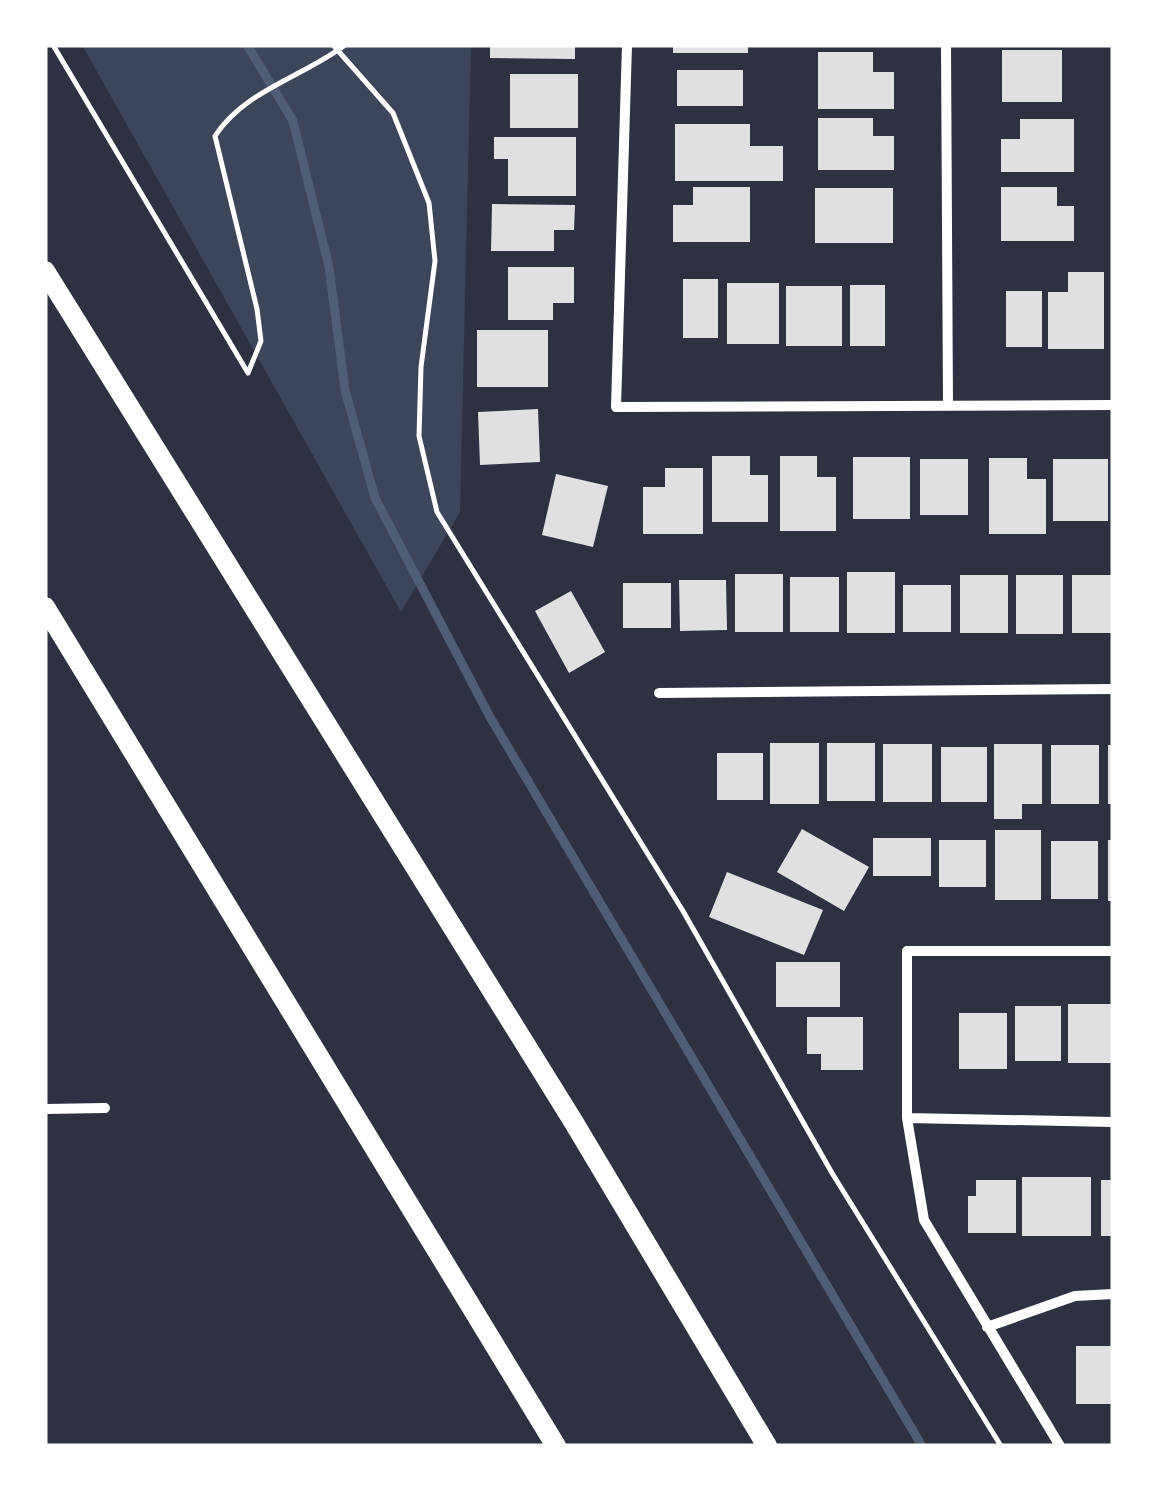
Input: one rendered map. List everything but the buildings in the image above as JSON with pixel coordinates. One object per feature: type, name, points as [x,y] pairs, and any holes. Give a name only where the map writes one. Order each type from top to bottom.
[{"type":"highway","points":[[45,271],[573,1121],[768,1446]]},
{"type":"highway","points":[[45,606],[556,1446]]},
{"type":"street","points":[[627,45],[616,407],[1113,405]]},
{"type":"street","points":[[946,45],[948,406]]},
{"type":"street","points":[[659,693],[1113,689]]},
{"type":"street","points":[[1060,1446],[924,1220],[906,1118],[908,951],[1113,951]]},
{"type":"street","points":[[45,1110],[105,1108]]},
{"type":"street","points":[[906,1118],[1113,1122]]},
{"type":"street","points":[[988,1327],[1075,1296],[1113,1294]]},
{"type":"path","points":[[53,45],[248,373],[260,341],[257,309],[214,136],[227,117],[246,103],[346,45]]},
{"type":"path","points":[[335,48],[393,113],[429,203],[435,262],[421,368],[419,436],[437,512],[684,911],[832,1173],[1001,1446]]},
{"type":"shaded area","points":[[82,45],[471,45],[460,512],[401,612]]},
{"type":"waterway","points":[[247,45],[293,121],[329,267],[345,390],[375,498],[490,717],[922,1446]]}]
